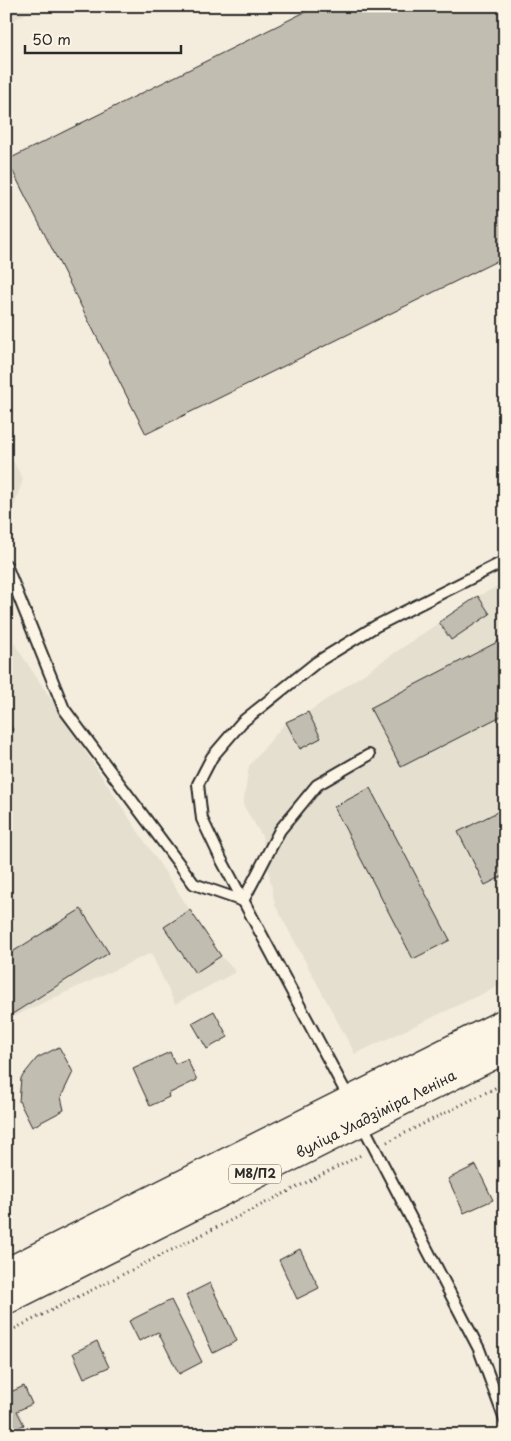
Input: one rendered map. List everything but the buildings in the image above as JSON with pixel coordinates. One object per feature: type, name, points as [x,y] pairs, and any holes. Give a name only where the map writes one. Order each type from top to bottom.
[{"type":"main road","name":"вуліца Уладзіміра Леніна","points":[[6,1300],[355,1111],[505,1023]]},
{"type":"main road","name":"вуліца Уладзіміра Леніна","points":[[6,1273],[355,1111],[505,1049]]},
{"type":"lane","points":[[505,561],[376,626],[317,662],[242,722],[212,758],[198,784],[202,819],[243,901],[479,1348],[505,1420]]},
{"type":"lane","points":[[6,565],[64,709],[194,884],[243,901]]},
{"type":"lane","points":[[243,901],[280,830],[318,784],[369,755]]},
{"type":"path","points":[[6,1333],[505,1083]]},
{"type":"shaded area","points":[[6,6],[40,6],[6,24]]},
{"type":"shaded area","points":[[6,449],[23,479],[6,530]]},
{"type":"shaded area","points":[[505,583],[505,983],[355,1054],[275,905],[262,836],[243,805],[249,766],[286,722],[308,712],[478,596]]},
{"type":"shaded area","points":[[6,631],[221,956],[236,972],[175,1004],[151,953],[6,1020]]}]
